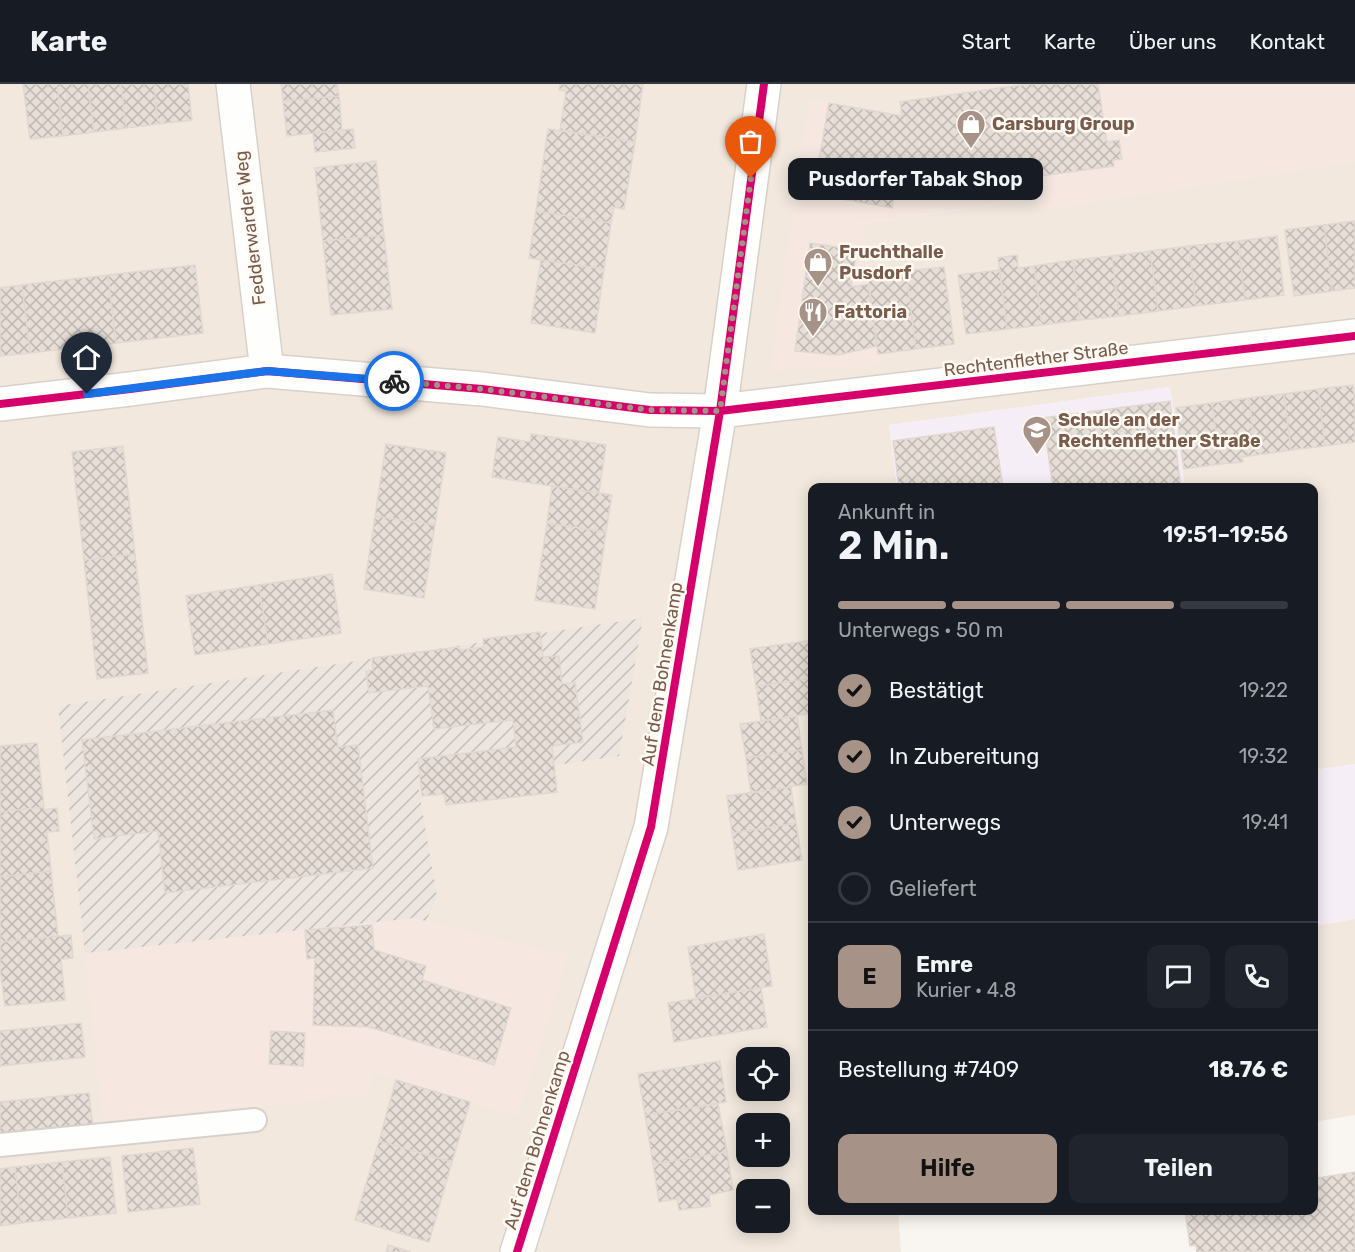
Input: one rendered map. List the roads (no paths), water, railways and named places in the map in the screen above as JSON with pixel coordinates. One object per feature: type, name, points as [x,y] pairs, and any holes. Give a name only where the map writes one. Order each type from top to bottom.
[{"type":"street","name":"Fedderwarder Weg","points":[[233,84],[267,371]]},
{"type":"street","name":"Auf dem Bohnenkamp","points":[[518,1252],[651,827],[720,411],[764,84]]},
{"type":"street","name":"Rechtenflether Straße","points":[[0,404],[267,371],[482,389],[650,410],[720,411],[1355,336]]},
{"type":"lane","points":[[0,1145],[255,1120]]},
{"type":"place","name":"Carsburg Group","points":[[971,150]]},
{"type":"place","name":"Pusdorfer Tabak Shop","points":[[751,178]]},
{"type":"place","name":"Fruchthalle Pusdorf","points":[[818,288]]},
{"type":"place","name":"Fattoria","points":[[813,338]]},
{"type":"place","name":"Schule an der Rechtenflether Straße","points":[[1037,456]]}]
